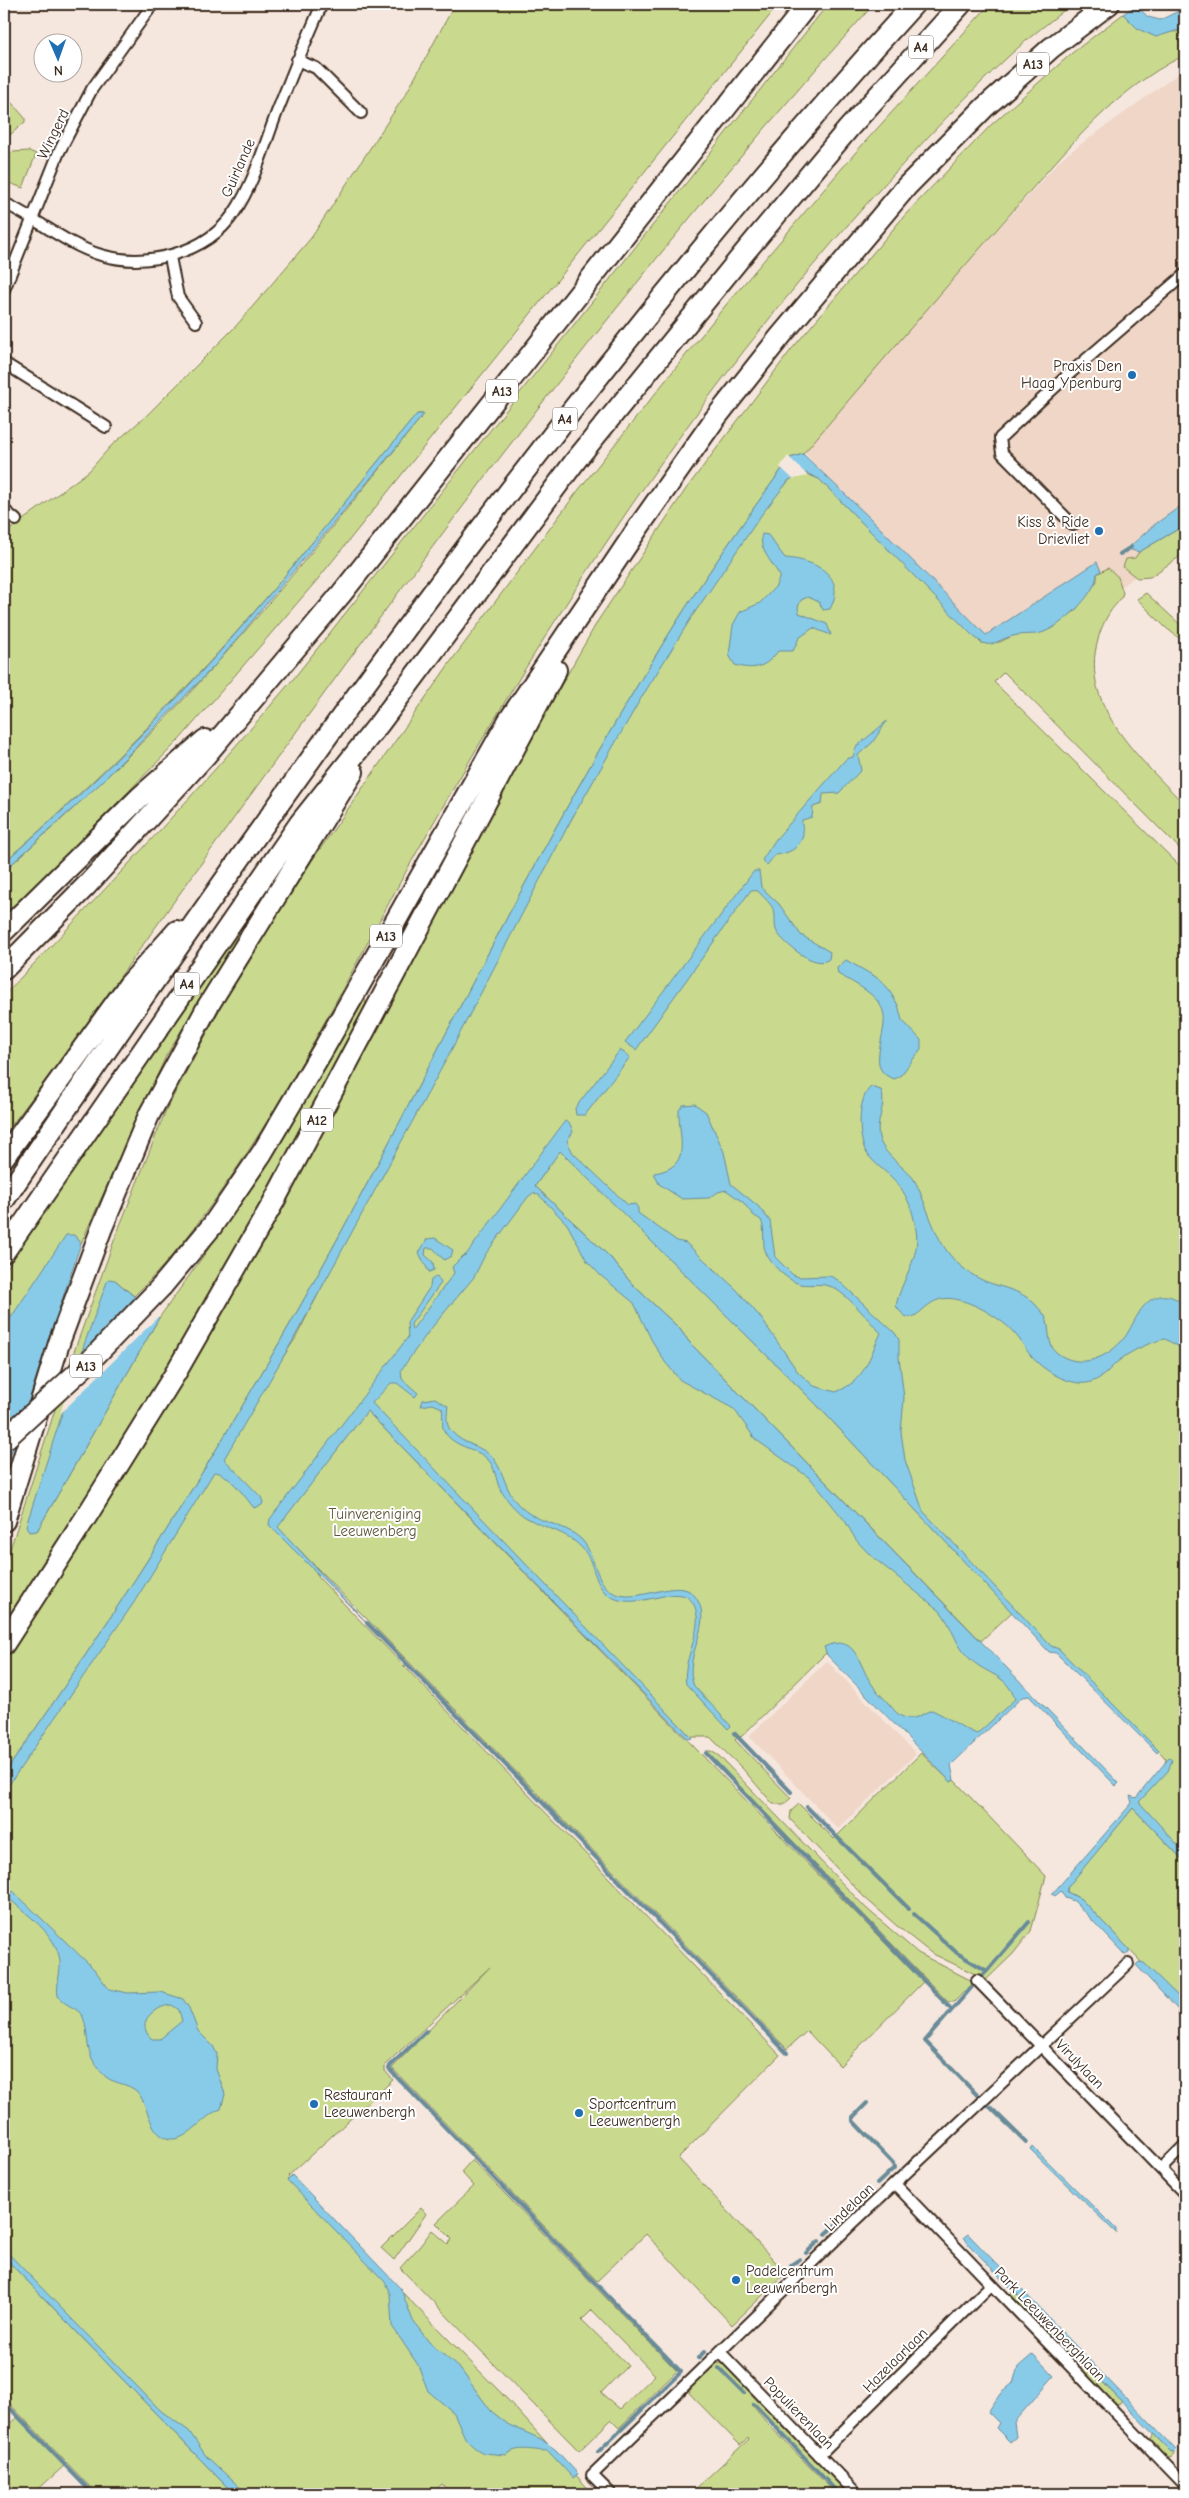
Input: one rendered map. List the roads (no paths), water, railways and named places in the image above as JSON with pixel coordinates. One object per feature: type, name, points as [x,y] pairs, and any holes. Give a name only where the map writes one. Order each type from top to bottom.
[{"type":"highway","name":"A13","points":[[4,969],[157,809],[264,688],[367,562],[808,4]]},
{"type":"highway","name":"A4","points":[[4,1200],[242,855],[453,566],[587,391],[708,240],[834,92],[914,4]]},
{"type":"highway","name":"A4","points":[[4,1252],[300,823],[379,724],[576,460],[707,298],[848,129],[961,4]]},
{"type":"highway","name":"A13","points":[[4,1440],[87,1364],[162,1286],[212,1226],[262,1153],[324,1048],[509,720],[714,420],[785,330],[900,193],[985,107],[1051,48],[1109,4]]},
{"type":"highway","name":"A12","points":[[4,1644],[170,1382],[273,1203],[603,580]]},
{"type":"highway","name":"A13","points":[[4,931],[140,797],[264,688]]},
{"type":"highway","points":[[4,1521],[60,1340],[102,1230],[149,1116],[208,1006],[342,791],[379,724]]},
{"type":"highway","name":"A4","points":[[4,1157],[128,986],[242,855]]},
{"type":"street","name":"Wingerd","points":[[4,290],[59,152],[92,89],[153,4]]},
{"type":"street","name":"Guirlande","points":[[4,204],[32,218],[66,241],[101,255],[139,260],[170,257],[207,239],[233,215],[246,192],[297,60],[322,4]]},
{"type":"street","points":[[297,60],[316,68],[361,112]]},
{"type":"street","points":[[170,257],[178,297],[196,322]]},
{"type":"street","points":[[1073,525],[1002,453],[1000,438],[1185,274]]},
{"type":"street","points":[[4,363],[106,427]]},
{"type":"street","points":[[4,510],[16,520]]},
{"type":"street","name":"Lindelaan","points":[[611,2494],[592,2475],[895,2184],[1128,1964]]},
{"type":"street","name":"Virulylaan","points":[[977,1980],[1185,2194]]},
{"type":"street","points":[[1161,2169],[1185,2145]]},
{"type":"street","name":"Park Leeuwenberghlaan","points":[[895,2184],[1185,2485]]},
{"type":"street","name":"Hazelaarlaan","points":[[819,2455],[991,2285]]},
{"type":"street","name":"Populierenlaan","points":[[720,2352],[857,2494]]},
{"type":"water","points":[[1136,5],[1148,17],[1160,20],[1185,8],[1185,28],[1156,37],[1138,29],[1123,14]]},
{"type":"water","points":[[417,414],[424,414],[217,663],[102,782],[4,871],[4,862],[77,797],[147,729],[214,658],[278,584]]},
{"type":"water","points":[[803,454],[872,520],[986,635],[1097,562],[1101,571],[1097,574],[1091,591],[1085,599],[1069,616],[1052,628],[1040,633],[1013,636],[992,644],[983,643],[971,634],[819,479],[806,473],[789,480],[762,514],[693,615],[640,700],[571,820],[446,1060],[292,1342],[224,1459],[261,1497],[262,1505],[254,1508],[230,1480],[214,1472],[135,1601],[4,1792],[4,1774],[136,1578],[220,1444],[300,1307],[537,862],[620,715],[679,618],[741,526],[790,458]]},
{"type":"water","points":[[1185,503],[1185,525],[1139,552],[1127,549],[1154,525]]},
{"type":"water","points":[[762,534],[768,535],[785,558],[796,559],[817,566],[831,578],[835,587],[830,609],[823,610],[819,602],[808,597],[801,600],[798,607],[799,613],[827,624],[831,635],[813,628],[799,638],[793,651],[778,651],[764,664],[748,668],[735,665],[729,655],[733,625],[740,612],[760,603],[776,586],[780,576],[764,550],[761,539]]},
{"type":"water","points":[[887,721],[872,743],[858,755],[861,770],[839,793],[823,794],[822,804],[813,807],[812,817],[802,820],[803,835],[799,844],[788,852],[775,855],[767,865],[762,860],[776,839],[846,759],[853,757],[856,747]]},
{"type":"water","points":[[754,871],[759,871],[761,887],[779,904],[801,935],[830,952],[829,959],[816,961],[801,954],[786,943],[777,932],[772,906],[758,891],[751,890],[636,1050],[625,1042]]},
{"type":"water","points":[[846,960],[876,977],[887,987],[898,1005],[902,1020],[921,1040],[921,1049],[901,1075],[895,1079],[885,1075],[880,1068],[879,1050],[883,1030],[883,1011],[876,999],[870,994],[838,974],[837,968]]},
{"type":"water","points":[[620,1050],[630,1057],[585,1115],[576,1115],[575,1108]]},
{"type":"water","points":[[871,1087],[881,1090],[883,1096],[878,1128],[880,1141],[886,1151],[915,1181],[938,1236],[949,1254],[966,1271],[978,1278],[1015,1291],[1035,1304],[1047,1320],[1051,1344],[1056,1352],[1074,1361],[1093,1360],[1102,1356],[1111,1351],[1125,1337],[1144,1305],[1158,1296],[1174,1298],[1179,1301],[1185,1310],[1185,1350],[1165,1339],[1154,1342],[1125,1356],[1097,1379],[1087,1383],[1079,1383],[1064,1379],[1042,1366],[1031,1356],[1008,1327],[991,1314],[972,1304],[949,1298],[931,1303],[912,1317],[907,1317],[902,1313],[896,1306],[916,1250],[916,1230],[911,1209],[902,1190],[895,1180],[872,1160],[864,1148],[860,1130],[861,1109],[866,1092]]},
{"type":"water","points":[[695,1104],[706,1112],[724,1152],[731,1184],[758,1206],[770,1221],[775,1257],[793,1275],[799,1277],[830,1276],[838,1280],[895,1333],[899,1340],[904,1398],[901,1432],[905,1460],[923,1511],[1051,1646],[1059,1649],[1159,1751],[1157,1753],[1056,1653],[1049,1652],[816,1404],[560,1151],[535,1186],[610,1257],[632,1284],[679,1328],[690,1343],[1119,1783],[1116,1786],[1029,1696],[1022,1697],[951,1765],[954,1780],[951,1782],[827,1655],[824,1647],[835,1643],[850,1647],[855,1652],[875,1689],[897,1713],[904,1717],[914,1718],[932,1710],[977,1734],[1015,1699],[1011,1690],[1001,1679],[975,1664],[964,1653],[940,1611],[870,1555],[856,1540],[845,1521],[811,1479],[755,1439],[734,1409],[680,1380],[665,1362],[651,1339],[634,1303],[600,1275],[587,1261],[567,1224],[538,1194],[533,1193],[528,1197],[485,1255],[474,1277],[429,1331],[401,1370],[402,1379],[418,1393],[415,1397],[397,1383],[391,1383],[372,1403],[692,1738],[688,1739],[367,1411],[278,1527],[367,1623],[269,1525],[270,1519],[408,1337],[407,1322],[430,1287],[431,1280],[437,1276],[441,1283],[411,1324],[412,1330],[454,1273],[452,1267],[466,1255],[565,1121],[570,1124],[573,1132],[567,1141],[573,1153],[628,1205],[635,1204],[638,1208],[638,1213],[677,1241],[686,1243],[737,1290],[761,1318],[798,1372],[814,1386],[836,1392],[854,1381],[865,1368],[881,1333],[852,1303],[830,1286],[800,1284],[777,1269],[768,1258],[764,1246],[761,1220],[753,1215],[743,1202],[726,1190],[718,1192],[709,1198],[682,1199],[659,1184],[654,1173],[667,1170],[675,1165],[679,1158],[681,1141],[679,1110],[683,1105]]},
{"type":"water","points":[[66,1235],[74,1235],[81,1243],[4,1475],[4,1328]]},
{"type":"water","points":[[435,1238],[453,1250],[451,1256],[444,1260],[433,1248],[426,1248],[425,1255],[433,1262],[434,1270],[429,1272],[419,1253],[427,1239]]},
{"type":"water","points":[[108,1279],[115,1280],[159,1318],[37,1531],[29,1532],[26,1526],[85,1342]]},
{"type":"water","points":[[435,1398],[448,1406],[447,1423],[452,1432],[462,1440],[484,1450],[493,1458],[515,1501],[522,1508],[536,1517],[575,1534],[581,1539],[590,1552],[599,1575],[607,1588],[614,1593],[624,1596],[678,1588],[687,1590],[694,1595],[700,1605],[702,1616],[691,1675],[694,1686],[731,1726],[728,1729],[686,1684],[685,1674],[697,1622],[697,1612],[693,1603],[687,1597],[678,1594],[632,1601],[619,1600],[608,1595],[599,1585],[590,1560],[583,1549],[570,1538],[523,1516],[501,1491],[493,1468],[486,1457],[456,1443],[446,1434],[443,1425],[442,1408],[433,1404],[421,1406],[423,1400]]},
{"type":"water","points":[[1169,1758],[1172,1760],[1168,1771],[1139,1802],[1185,1853],[1185,1862],[1133,1808],[1067,1888],[1067,1892],[1081,1899],[1129,1949],[1129,1953],[1125,1955],[1074,1901],[1065,1898],[1061,1891],[1055,1896],[1052,1894],[1132,1803],[1130,1796],[1136,1798]]},
{"type":"water","points":[[13,1891],[94,1969],[109,1989],[128,1993],[161,1992],[183,1999],[189,2008],[198,2031],[213,2046],[217,2054],[216,2069],[225,2094],[221,2109],[180,2138],[167,2138],[161,2135],[152,2124],[138,2092],[110,2080],[94,2062],[89,2051],[83,2017],[58,1996],[60,1961],[58,1951],[40,1925],[7,1897]],"holes":[[[172,2005],[179,2010],[182,2021],[160,2039],[152,2039],[145,2027],[148,2016],[165,2006]]]},
{"type":"water","points":[[1139,1962],[1144,1963],[1185,2003],[1185,2025],[1177,2013],[1179,2011],[1136,1965]]},
{"type":"water","points":[[1033,2147],[1116,2229],[1116,2233],[1030,2149]]},
{"type":"water","points":[[292,2175],[401,2289],[413,2321],[429,2342],[461,2370],[491,2411],[509,2425],[541,2439],[556,2450],[578,2474],[573,2478],[548,2451],[520,2449],[506,2455],[483,2453],[466,2440],[454,2413],[428,2391],[418,2365],[392,2326],[390,2294],[385,2282],[287,2180]]},
{"type":"water","points":[[968,2234],[1176,2450],[1175,2453],[1172,2453],[969,2245],[964,2237]]},
{"type":"water","points":[[4,2249],[161,2411],[189,2431],[206,2456],[247,2494],[234,2494],[4,2257]]},
{"type":"water","points":[[1033,2354],[1054,2376],[1014,2422],[1016,2437],[1010,2442],[996,2428],[999,2423],[988,2412],[1000,2394],[1013,2383],[1018,2367]]},
{"type":"waterway","points":[[1120,554],[1131,547]]},
{"type":"waterway","points":[[367,1623],[787,2053]]},
{"type":"waterway","points":[[734,1733],[791,1792]]},
{"type":"waterway","points":[[706,1753],[952,2010]]},
{"type":"waterway","points":[[807,1807],[909,1909]]},
{"type":"waterway","points":[[914,1914],[957,1953],[987,1971],[1029,1922]]},
{"type":"waterway","points":[[981,1977],[987,1971]]},
{"type":"waterway","points":[[972,1987],[925,2041],[979,2097]]},
{"type":"waterway","points":[[426,2031],[389,2069],[681,2372],[598,2452]]},
{"type":"waterway","points":[[867,2103],[853,2117],[853,2121],[893,2163],[894,2168],[877,2184]]},
{"type":"waterway","points":[[988,2105],[1026,2142]]},
{"type":"waterway","points":[[852,2210],[869,2192]]},
{"type":"waterway","points":[[826,2234],[842,2219]]},
{"type":"waterway","points":[[806,2253],[819,2241]]},
{"type":"waterway","points":[[791,2265],[800,2259]]},
{"type":"waterway","points":[[698,2358],[705,2351]]},
{"type":"waterway","points":[[719,2368],[744,2393]]},
{"type":"waterway","points":[[4,2402],[93,2494]]},
{"type":"waterway","points":[[754,2404],[839,2494]]},
{"type":"place","name":"Praxis Den Haag Ypenburg","points":[[1132,375]]},
{"type":"place","name":"Kiss & Ride Drievliet","points":[[1099,531]]},
{"type":"place","name":"Restaurant Leeuwenbergh","points":[[314,2104]]},
{"type":"place","name":"Sportcentrum Leeuwenbergh","points":[[579,2113]]},
{"type":"place","name":"Padelcentrum Leeuwenbergh","points":[[736,2280]]},
{"type":"park label","name":"Tuinvereniging Leeuwenberg","points":[[375,1522]]}]
